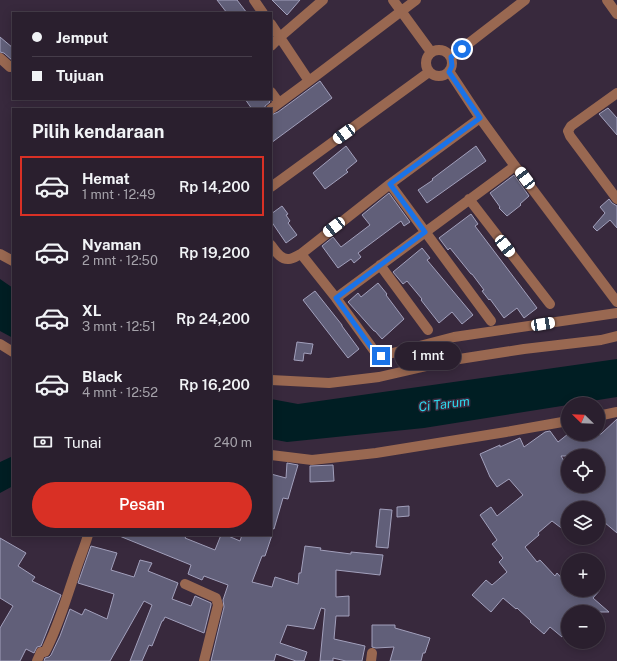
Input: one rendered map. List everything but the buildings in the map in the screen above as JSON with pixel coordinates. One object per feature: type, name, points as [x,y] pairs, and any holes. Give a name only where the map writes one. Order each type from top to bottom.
[{"type":"street","points":[[254,0],[262,12]]},
{"type":"street","points":[[272,45],[323,0]]},
{"type":"street","points":[[393,0],[432,52]]},
{"type":"street","points":[[272,96],[275,106],[416,0]]},
{"type":"street","points":[[451,57],[525,0]]},
{"type":"street","points":[[609,1],[617,14]]},
{"type":"street","points":[[272,25],[309,81]]},
{"type":"street","points":[[440,50],[451,57],[452,66],[449,72],[442,76],[433,75],[429,72],[426,59],[432,52],[440,50]]},
{"type":"street","points":[[0,58],[10,67]]},
{"type":"street","points":[[272,186],[429,72]]},
{"type":"street","points":[[449,72],[480,118],[617,302]]},
{"type":"street","points":[[615,98],[571,126],[568,131],[570,136],[617,199]]},
{"type":"street","points":[[272,246],[279,255],[286,259],[301,254],[390,184],[480,118]]},
{"type":"street","points":[[336,298],[516,166]]},
{"type":"street","points":[[390,184],[491,321]]},
{"type":"street","points":[[469,199],[550,304]]},
{"type":"street","points":[[0,254],[12,260]]},
{"type":"street","points":[[301,254],[336,298],[378,356],[454,337],[617,313]]},
{"type":"street","points":[[380,265],[428,330]]},
{"type":"street","points":[[272,380],[329,383],[379,378],[453,360],[524,349],[601,340],[617,336]]},
{"type":"street","points":[[0,344],[12,351]]},
{"type":"street","points":[[605,415],[617,412]]},
{"type":"street","points":[[272,455],[312,460],[376,452],[561,422]]},
{"type":"street","points":[[37,661],[42,652],[45,652],[54,635],[88,536]]},
{"type":"street","points":[[185,584],[216,598],[218,605],[204,661]]},
{"type":"water","points":[[0,279],[12,287],[12,337],[0,331]]},
{"type":"water","name":"Ci Tarum","points":[[617,359],[617,397],[605,399],[605,397],[561,397],[561,406],[424,428],[287,442],[272,439],[272,399],[298,404]]},
{"type":"water","points":[[12,456],[12,487],[0,493],[0,462]]},
{"type":"route","points":[[381,356],[376,354],[336,298],[425,232],[390,184],[480,118],[449,72],[452,66],[451,57],[462,49]]}]
